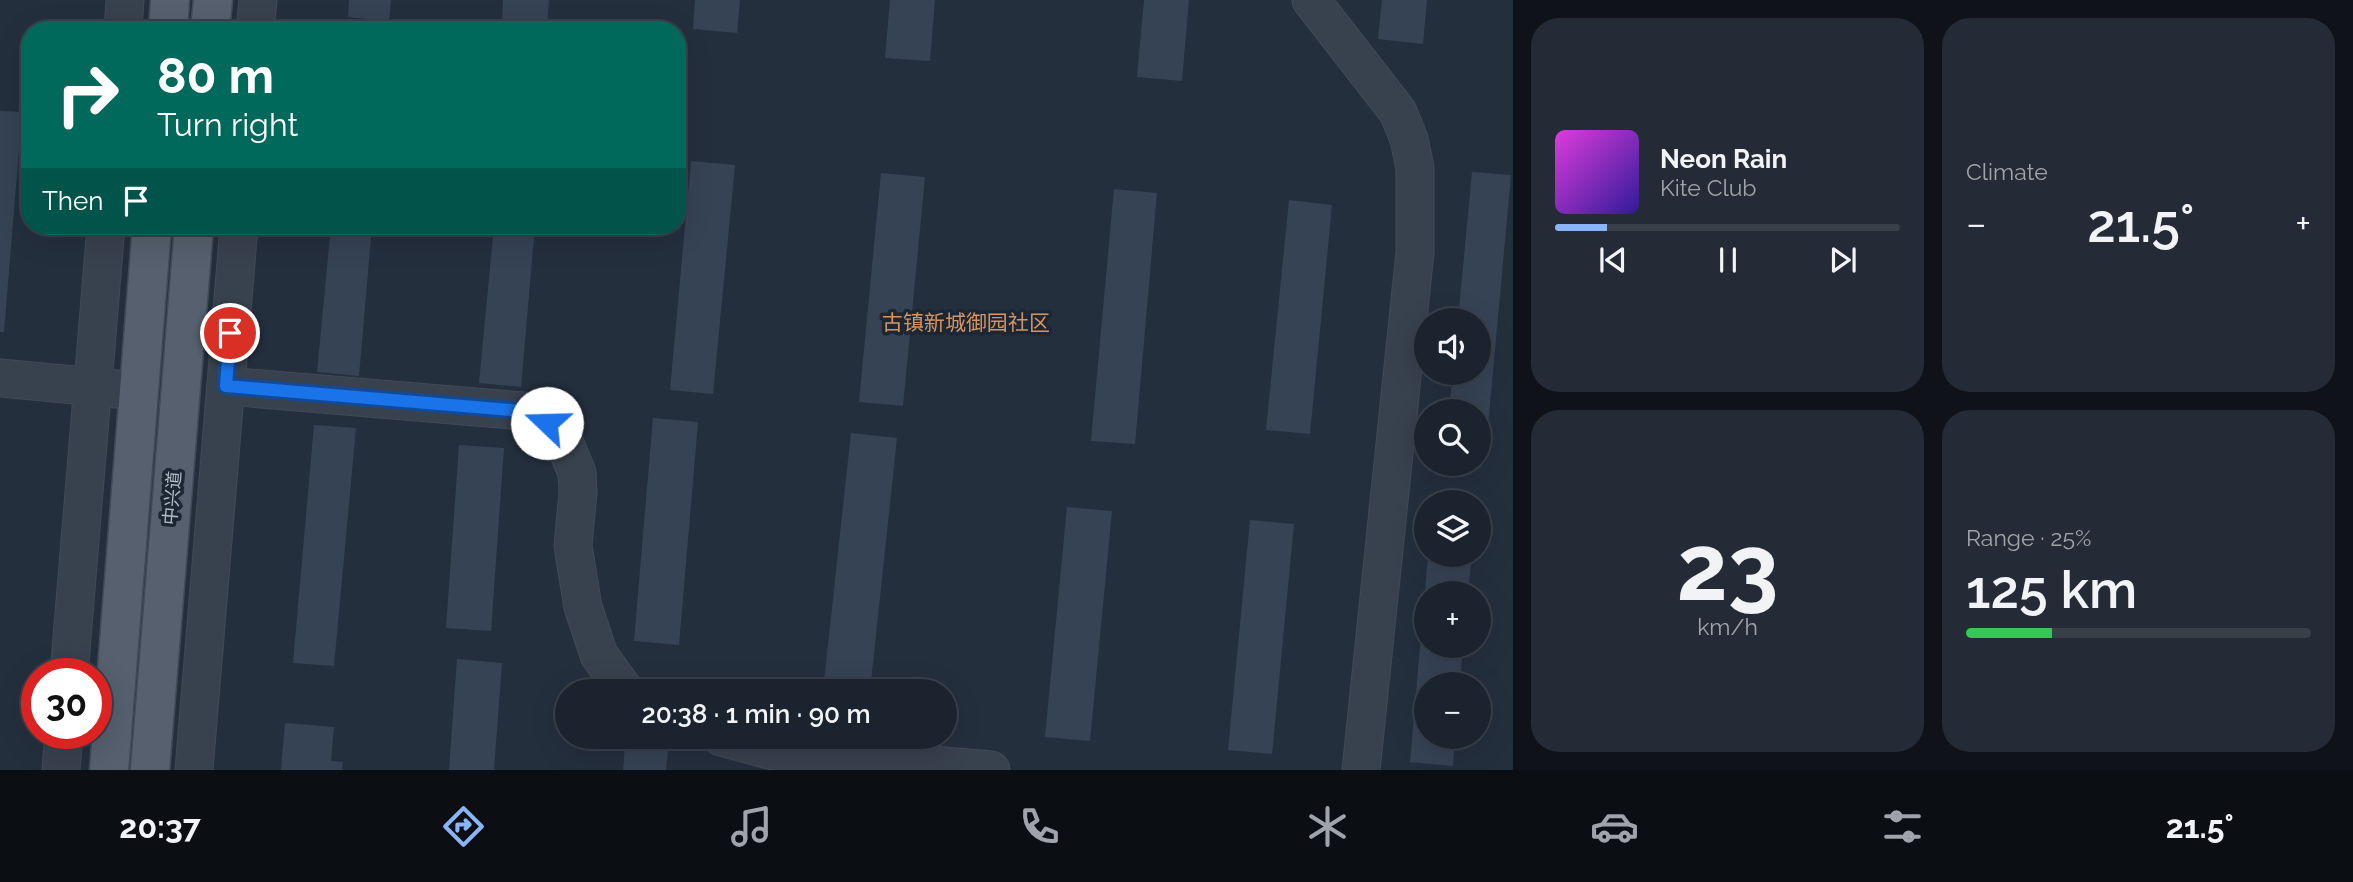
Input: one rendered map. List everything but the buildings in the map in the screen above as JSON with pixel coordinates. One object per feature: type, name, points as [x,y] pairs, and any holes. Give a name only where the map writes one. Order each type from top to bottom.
[{"type":"main road","points":[[169,21],[170,0]]},
{"type":"main road","points":[[211,21],[213,0]]},
{"type":"main road","points":[[109,770],[151,235]]},
{"type":"main road","name":"中兴道","points":[[150,770],[193,235]]},
{"type":"street","points":[[124,21],[125,0]]},
{"type":"street","points":[[257,21],[258,0]]},
{"type":"street","points":[[1311,0],[1398,112],[1409,139],[1415,168],[1415,252],[1361,770]]},
{"type":"street","points":[[70,658],[105,235]]},
{"type":"street","points":[[194,770],[238,235]]},
{"type":"street","points":[[0,379],[138,391]]},
{"type":"street","points":[[226,386],[523,411],[547,423],[564,439],[577,473],[573,546],[583,607],[599,655],[616,679]]},
{"type":"street","points":[[61,770],[63,749]]},
{"type":"street","points":[[766,749],[991,770]]},
{"type":"district","name":"古镇新城御园社区","points":[[966,322]]},
{"type":"route","points":[[230,333],[226,386],[523,411],[547,423]]}]
